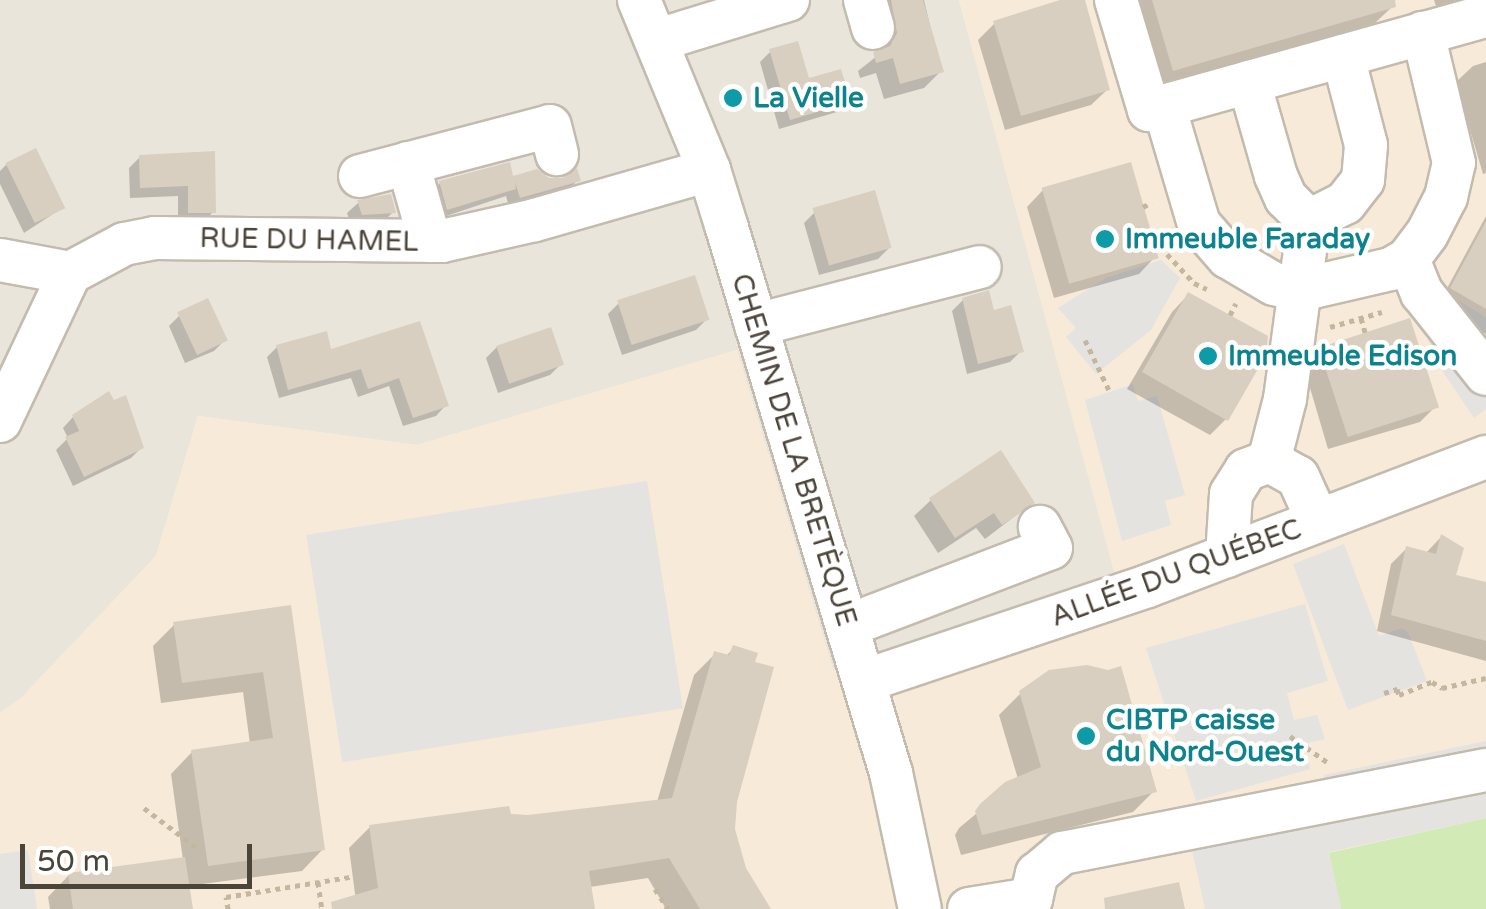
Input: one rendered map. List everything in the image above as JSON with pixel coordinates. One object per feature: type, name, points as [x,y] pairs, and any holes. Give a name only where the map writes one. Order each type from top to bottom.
[{"type":"street","name":"CHEMIN DE LA BRETÈQUE","points":[[639,0],[709,170],[891,773],[920,909]]},
{"type":"street","points":[[658,40],[788,0]]},
{"type":"street","points":[[1116,0],[1198,224],[1228,258],[1274,284],[1298,308]]},
{"type":"street","points":[[1156,108],[1343,56],[1428,21],[1486,16]]},
{"type":"street","points":[[1415,276],[1446,197],[1470,167],[1428,21]]},
{"type":"street","points":[[1309,221],[1345,203],[1363,180],[1366,145],[1343,56]]},
{"type":"street","points":[[1249,82],[1276,176],[1286,198],[1309,221]]},
{"type":"street","points":[[360,176],[550,126],[557,154]]},
{"type":"street","points":[[408,163],[430,241]]},
{"type":"street","name":"RUE DU HAMEL","points":[[70,274],[95,256],[154,238],[430,241],[535,220],[709,170]]},
{"type":"street","points":[[1269,461],[1298,308],[1309,221]]},
{"type":"street","points":[[0,260],[70,274],[0,421]]},
{"type":"street","points":[[756,324],[980,267]]},
{"type":"street","points":[[1298,308],[1391,269],[1415,276],[1486,374]]},
{"type":"street","name":"ALLÉE DU QUÉBEC","points":[[864,681],[1227,556],[1486,457]]},
{"type":"street","points":[[1269,461],[1298,477],[1318,521]]},
{"type":"street","points":[[1227,556],[1232,494],[1246,470],[1269,461]]},
{"type":"street","points":[[847,626],[1050,548],[1040,527]]},
{"type":"street","points":[[969,909],[1030,898],[1037,874],[1062,853],[1486,770]]},
{"type":"path","points":[[1148,184],[1166,254],[1194,284],[1236,303],[1298,308],[1324,330],[1405,304],[1415,276]]},
{"type":"path","points":[[1144,207],[1152,202]]},
{"type":"path","points":[[1230,315],[1236,303]]},
{"type":"path","points":[[1361,318],[1365,332]]},
{"type":"path","points":[[1085,340],[1103,370],[1108,390]]},
{"type":"path","points":[[1384,694],[1397,689],[1399,694],[1432,682],[1442,688],[1486,678]]},
{"type":"path","points":[[144,808],[196,848]]},
{"type":"path","points":[[228,909],[226,896],[350,876]]},
{"type":"path","points":[[318,882],[322,909]]},
{"type":"path","points":[[655,889],[668,909]]},
{"type":"shaded area","points":[[0,0],[959,0],[1118,583],[833,670],[737,350],[417,445],[198,416],[156,556],[21,698],[0,713]]},
{"type":"shaded area","points":[[959,0],[1486,0],[1486,909],[0,909],[0,713],[21,698],[156,556],[198,416],[417,445],[737,350],[833,670],[1117,583]]},
{"type":"shaded area","points":[[1161,260],[1180,278],[1151,330],[1096,374],[1066,337],[1076,328],[1058,308],[1106,278]]},
{"type":"shaded area","points":[[1441,290],[1486,317],[1486,409],[1474,418],[1437,363],[1416,308]]},
{"type":"shaded area","points":[[1133,384],[1138,401],[1157,396],[1185,495],[1165,501],[1171,525],[1122,541],[1085,400]]},
{"type":"shaded area","points":[[647,481],[683,708],[342,762],[306,535]]},
{"type":"shaded area","points":[[1344,544],[1379,636],[1402,628],[1408,632],[1427,681],[1348,710],[1293,564]]},
{"type":"shaded area","points":[[1305,604],[1328,681],[1287,693],[1294,720],[1317,715],[1325,739],[1303,744],[1310,769],[1196,801],[1146,648]]},
{"type":"shaded area","points":[[1486,741],[1486,818],[1329,852],[1341,909],[1205,909],[1185,819],[1326,792],[1324,775]]},
{"type":"shaded area","points":[[28,850],[37,909],[0,909],[0,854]]},
{"type":"green space","points":[[1486,818],[1486,909],[1341,909],[1329,853]]},
{"type":"building","points":[[891,0],[923,0],[944,72],[900,84],[893,58],[876,63],[873,52],[890,46],[897,33]]},
{"type":"building","points":[[1060,0],[1085,0],[1110,90],[1021,116],[993,21]]},
{"type":"building","points":[[1152,0],[1395,0],[1396,7],[1173,71]]},
{"type":"building","points":[[798,41],[809,78],[841,69],[851,102],[790,120],[769,49]]},
{"type":"building","points":[[36,148],[65,208],[35,223],[5,163]]},
{"type":"building","points":[[215,151],[216,213],[188,213],[188,186],[140,188],[139,155]]},
{"type":"building","points":[[510,162],[513,176],[537,169],[549,178],[562,178],[577,168],[581,181],[520,198],[515,182],[516,189],[447,210],[439,181]]},
{"type":"building","name":"Immeuble Faraday","points":[[1131,162],[1159,258],[1069,284],[1042,188]]},
{"type":"building","points":[[875,190],[892,248],[829,266],[813,208]]},
{"type":"building","points":[[391,194],[396,213],[362,215],[357,200]]},
{"type":"building","points":[[1486,221],[1486,309],[1450,288]]},
{"type":"building","points":[[695,275],[710,320],[632,345],[617,300]]},
{"type":"building","points":[[989,290],[994,310],[1011,305],[1024,352],[978,364],[962,298]]},
{"type":"building","name":"Immeuble Edison","points":[[1188,292],[1268,336],[1266,355],[1228,421],[1142,372]]},
{"type":"building","points":[[208,298],[228,341],[197,355],[177,312]]},
{"type":"building","points":[[1410,318],[1439,407],[1348,437],[1319,348]]},
{"type":"building","points":[[420,321],[449,406],[413,418],[399,378],[368,389],[361,369],[288,390],[276,345],[327,331],[331,349]]},
{"type":"building","points":[[551,327],[564,365],[509,384],[496,346]]},
{"type":"building","points":[[109,391],[114,400],[126,395],[144,448],[84,477],[65,437],[79,431],[72,415]]},
{"type":"building","points":[[1001,450],[1035,503],[1002,525],[994,513],[955,538],[929,498]]},
{"type":"building","points":[[1441,534],[1464,548],[1456,575],[1486,582],[1486,641],[1391,615],[1406,546],[1436,554]]},
{"type":"building","points":[[291,605],[325,850],[208,866],[191,750],[273,738],[263,672],[182,683],[173,622]]},
{"type":"building","points":[[733,645],[758,653],[755,662],[774,667],[737,802],[735,829],[746,868],[771,909],[700,909],[669,858],[589,871],[595,909],[332,909],[331,902],[378,888],[369,825],[509,806],[511,814],[528,815],[672,798],[714,651],[729,655]]},
{"type":"building","name":"CIBTP caisse du Nord-Ouest","points":[[1087,665],[1108,670],[1121,666],[1157,792],[982,835],[975,811],[980,804],[1005,782],[1041,767],[1019,691],[1049,670]]},
{"type":"building","points":[[185,857],[193,909],[73,909],[68,873]]},
{"type":"building","points":[[1179,882],[1185,909],[1105,909],[1104,898]]},
{"type":"place","name":"La Vielle","points":[[733,98]]},
{"type":"place","name":"Immeuble Faraday","points":[[1105,239]]},
{"type":"place","name":"Immeuble Edison","points":[[1208,356]]},
{"type":"place","name":"CIBTP caisse du Nord-Ouest","points":[[1086,736]]}]
